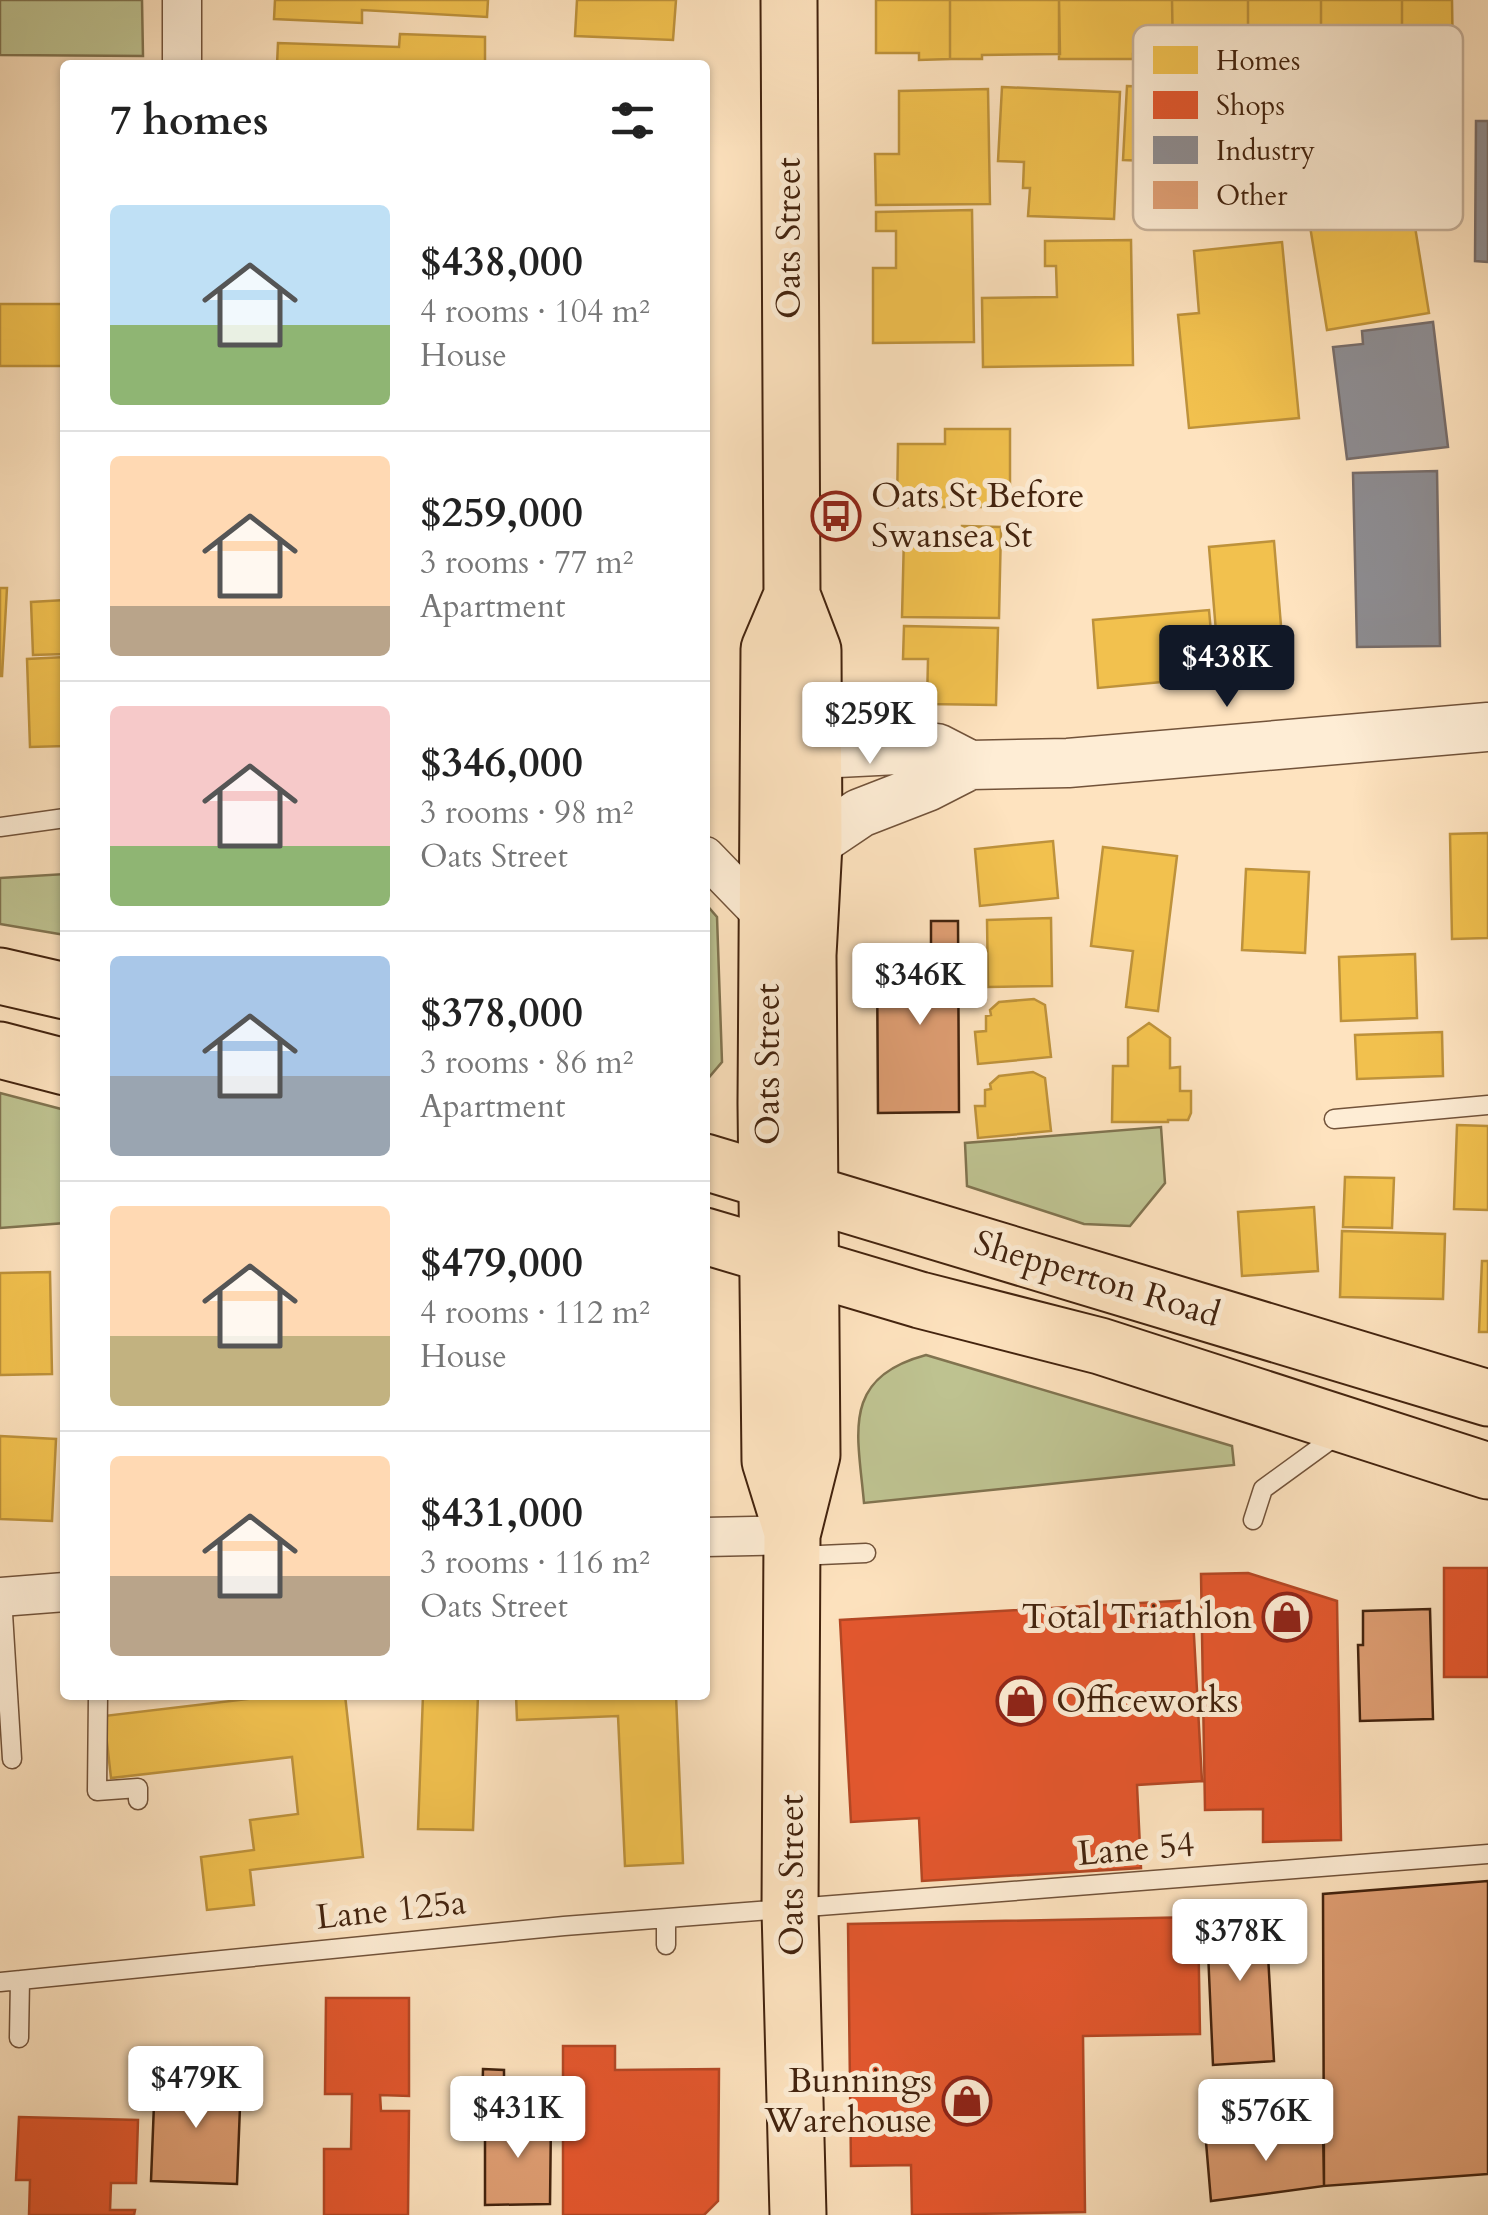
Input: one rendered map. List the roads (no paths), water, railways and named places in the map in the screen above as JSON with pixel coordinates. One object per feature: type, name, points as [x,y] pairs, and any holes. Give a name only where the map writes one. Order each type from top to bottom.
[{"type":"main road","name":"Oats Street","points":[[788,1187],[814,844],[790,755],[769,649],[792,595],[789,0]]},
{"type":"main road","name":"Oats Street","points":[[790,755],[770,922],[790,1261],[812,1455],[792,1545],[790,1910],[798,2215]]},
{"type":"main road","points":[[0,976],[60,990]]},
{"type":"main road","points":[[0,1050],[60,1066]]},
{"type":"main road","name":"Shepperton Road","points":[[710,1164],[1488,1398]]},
{"type":"main road","name":"Shepperton Road","points":[[710,1237],[920,1300],[1100,1346],[1488,1471]]},
{"type":"street","points":[[182,0],[182,60]]},
{"type":"street","points":[[814,844],[860,813],[927,788],[970,765],[1068,762],[1488,727]]},
{"type":"street","points":[[790,755],[937,748],[970,765]]},
{"type":"street","points":[[710,861],[770,922]]},
{"type":"street","points":[[710,1537],[792,1545]]},
{"type":"street","points":[[1,1597],[60,1592]]},
{"type":"lane","points":[[0,828],[60,819]]},
{"type":"lane","points":[[1334,1118],[1488,1105]]},
{"type":"lane","points":[[1254,1520],[1264,1489],[1348,1426]]},
{"type":"lane","points":[[792,1545],[866,1553]]},
{"type":"lane","points":[[1,1597],[12,1759]]},
{"type":"lane","points":[[98,1700],[97,1791],[138,1788],[138,1800]]},
{"type":"lane","name":"Lane 54","points":[[790,1910],[1488,1854]]},
{"type":"lane","name":"Lane 125a","points":[[0,1982],[666,1918],[790,1910]]},
{"type":"lane","points":[[666,1918],[666,1945]]},
{"type":"lane","points":[[19,2038],[20,1980]]},
{"type":"place","name":"Oats St Before Swansea St","points":[[836,516]]},
{"type":"place","name":"Total Triathlon","points":[[1287,1617]]},
{"type":"place","name":"Officeworks","points":[[1021,1701]]},
{"type":"place","name":"Bunnings Warehouse","points":[[967,2101]]}]
